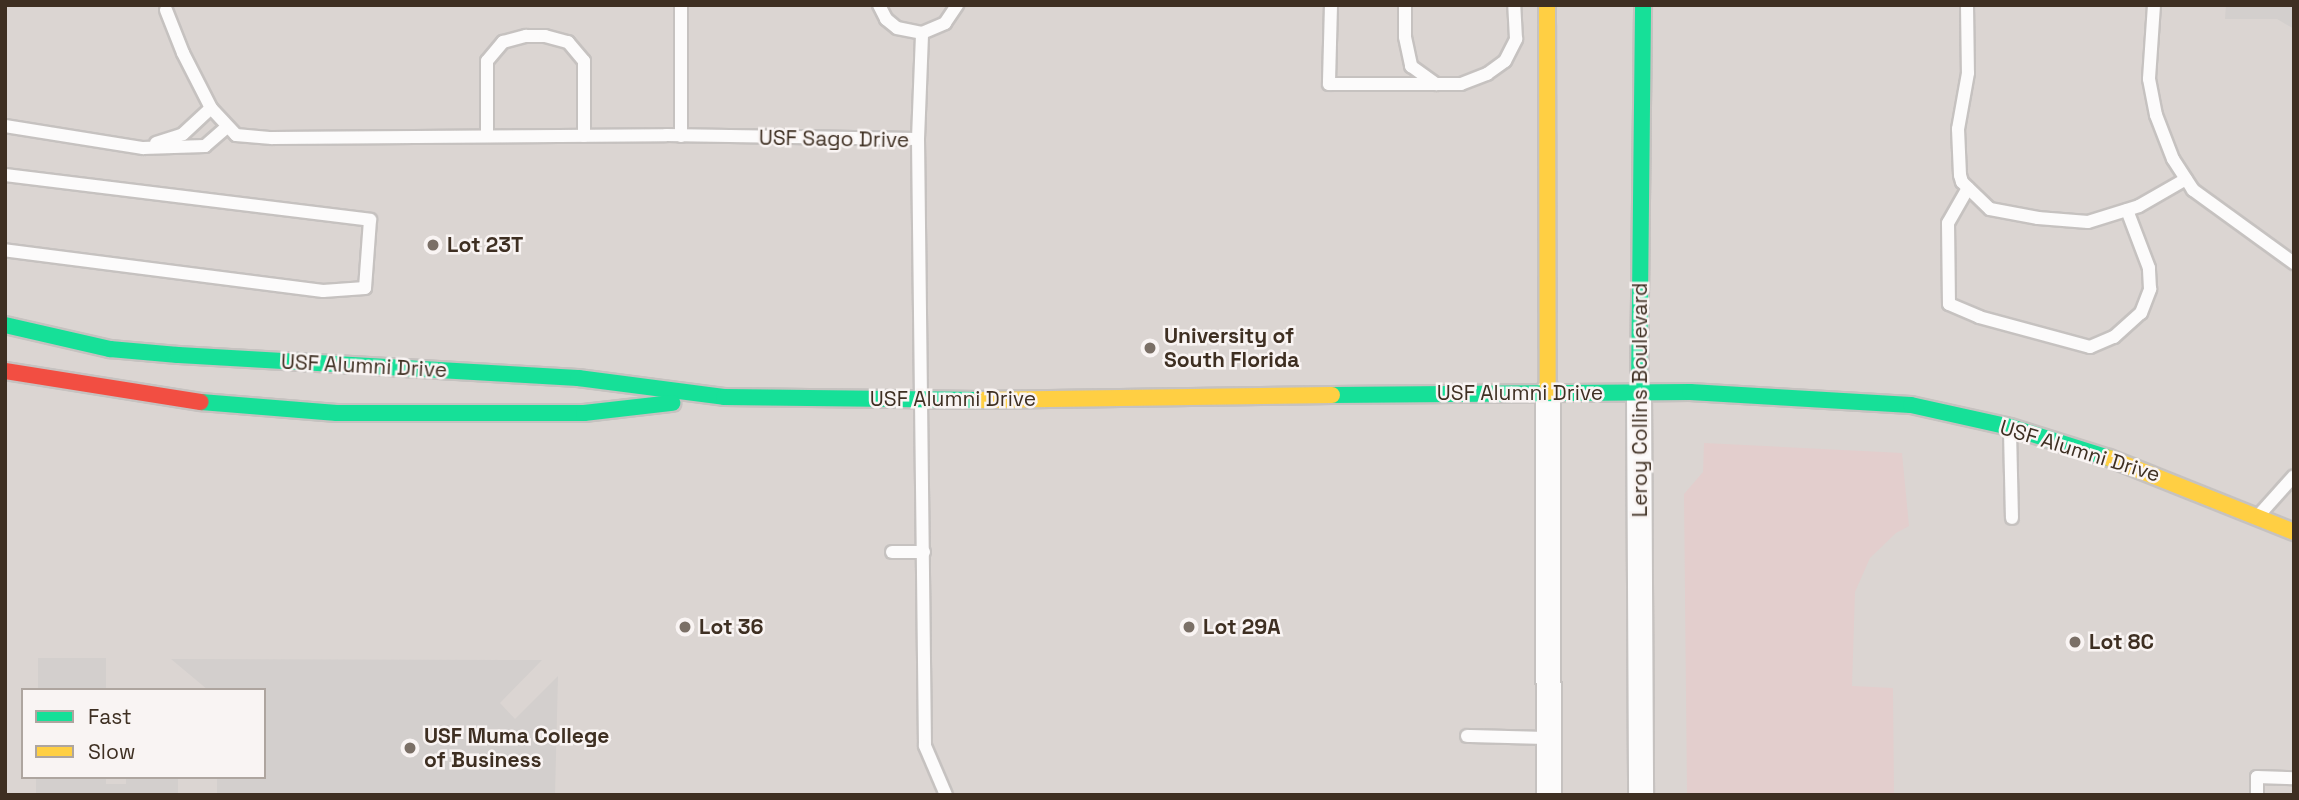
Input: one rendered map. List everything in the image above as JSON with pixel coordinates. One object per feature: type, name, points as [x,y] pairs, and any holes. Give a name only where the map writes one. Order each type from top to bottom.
[{"type":"street","points":[[1547,5],[1549,795]]},
{"type":"street","name":"Leroy Collins Boulevard","points":[[1641,795],[1639,393],[1643,5]]},
{"type":"street","name":"USF Alumni Drive","points":[[5,325],[29,333],[124,350],[578,378],[724,397],[922,401],[1548,392],[1792,397],[1911,405],[2010,427],[2136,466],[2259,515],[2294,532]]},
{"type":"street","name":"USF Alumni Drive","points":[[5,371],[181,401],[337,413],[584,413],[724,397]]},
{"type":"lane","points":[[681,5],[681,136]]},
{"type":"lane","points":[[879,5],[886,19],[897,28],[922,33],[945,23],[957,5]]},
{"type":"lane","points":[[1331,5],[1329,84],[1461,84],[1487,74],[1504,61],[1516,38],[1514,5]]},
{"type":"lane","points":[[1405,5],[1405,37],[1411,66],[1436,84]]},
{"type":"lane","points":[[1967,5],[1968,73],[1958,129],[1960,175],[1968,188],[1990,209],[2038,218],[2088,222],[2127,209],[2186,179]]},
{"type":"lane","points":[[2154,5],[2149,79],[2160,126],[2173,159],[2193,190],[2294,263]]},
{"type":"lane","points":[[5,126],[143,148],[205,146],[226,128],[211,108],[183,53],[166,10]]},
{"type":"lane","points":[[919,139],[922,33]]},
{"type":"lane","points":[[487,136],[487,61],[503,42],[526,36],[545,36],[568,42],[584,61],[584,136]]},
{"type":"lane","points":[[143,148],[183,134],[211,108]]},
{"type":"lane","name":"USF Sago Drive","points":[[226,128],[236,135],[272,138],[681,136],[919,139],[925,746],[946,795]]},
{"type":"lane","points":[[5,175],[370,220],[365,288],[323,290],[5,250]]},
{"type":"lane","points":[[1968,188],[1948,223],[1949,304],[1979,317],[2090,347],[2114,337],[2141,313],[2150,289],[2149,268],[2127,209]]},
{"type":"lane","points":[[2010,427],[2012,518]]},
{"type":"lane","points":[[2259,515],[2294,476]]},
{"type":"lane","points":[[892,552],[924,552]]},
{"type":"lane","points":[[1467,736],[1549,738]]},
{"type":"lane","points":[[2257,795],[2257,777],[2294,778]]},
{"type":"shaded area","name":"University of South Florida","points":[[5,5],[2294,5],[2294,795],[5,795]]},
{"type":"shaded area","points":[[1704,443],[1902,453],[1909,526],[1896,533],[1870,558],[1855,592],[1852,686],[1893,688],[1894,795],[1687,795],[1684,494],[1703,472]]},
{"type":"building","points":[[2226,5],[2294,5],[2294,29],[2277,19],[2225,19]]},
{"type":"building","points":[[38,658],[106,658],[106,688],[38,688]]},
{"type":"building","name":"USF Muma College of Business","points":[[171,659],[542,660],[500,703],[515,719],[558,676],[555,795],[217,795],[217,779],[266,779],[266,688],[206,688]]},
{"type":"building","points":[[36,779],[106,779],[106,784],[126,784],[126,779],[178,779],[178,795],[36,795]]},
{"type":"traffic: fast","points":[[1639,393],[1643,5]]},
{"type":"traffic: fast","points":[[5,325],[110,349],[178,355],[578,378],[724,397],[979,400]]},
{"type":"traffic: fast","points":[[1332,395],[1690,392],[1911,405],[2010,427],[2109,458]]},
{"type":"traffic: fast","points":[[201,402],[337,413],[584,413],[672,403]]},
{"type":"traffic: slow","points":[[1547,5],[1548,392]]},
{"type":"traffic: slow","points":[[979,400],[1332,395]]},
{"type":"traffic: slow","points":[[2109,458],[2294,532]]},
{"type":"traffic: jam","points":[[5,371],[201,402]]},
{"type":"place","name":"Lot 23T","points":[[433,245]]},
{"type":"place","name":"University of South Florida","points":[[1150,348]]},
{"type":"place","name":"Lot 36","points":[[685,627]]},
{"type":"place","name":"Lot 29A","points":[[1189,627]]},
{"type":"place","name":"Lot 8C","points":[[2075,642]]},
{"type":"place","name":"USF Muma College of Business","points":[[410,748]]}]
